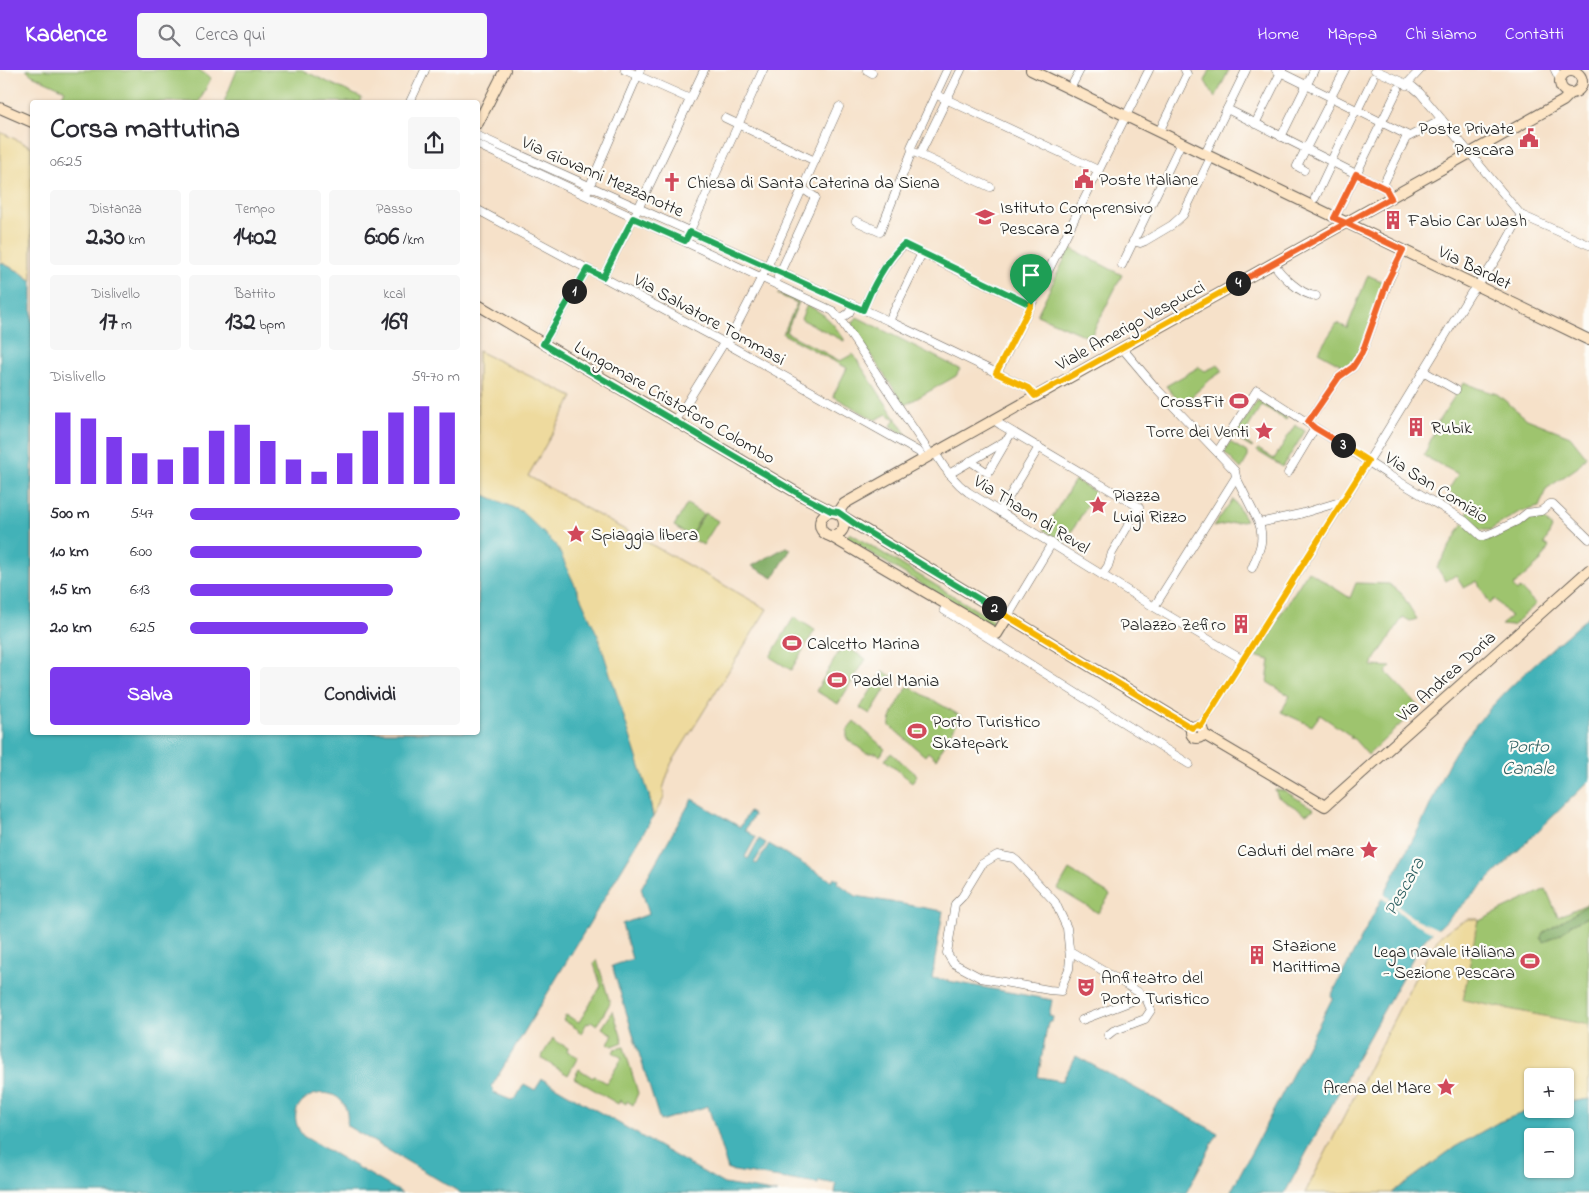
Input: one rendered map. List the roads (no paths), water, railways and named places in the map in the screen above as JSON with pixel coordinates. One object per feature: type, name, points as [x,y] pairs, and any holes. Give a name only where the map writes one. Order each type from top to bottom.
[{"type":"street","points":[[411,100],[425,70]]},
{"type":"street","points":[[480,119],[505,70]]},
{"type":"street","points":[[625,70],[638,73],[690,99]]},
{"type":"street","points":[[603,277],[638,209],[704,70]]},
{"type":"street","points":[[685,241],[764,70]]},
{"type":"street","points":[[856,221],[880,232],[912,151],[911,147],[947,70]]},
{"type":"street","points":[[920,154],[960,70]]},
{"type":"street","name":"Via Bardet","points":[[1031,70],[1589,340]]},
{"type":"street","points":[[1070,89],[1080,70]]},
{"type":"street","points":[[996,373],[1149,70]]},
{"type":"street","points":[[1159,132],[1187,74],[1184,70]]},
{"type":"street","points":[[1134,241],[1145,242],[1172,226],[1183,215],[1246,70]]},
{"type":"street","points":[[1281,137],[1314,70]]},
{"type":"street","points":[[1304,170],[1298,166],[1344,70]]},
{"type":"street","points":[[1376,70],[1412,87],[1420,93],[1521,216],[1589,245]]},
{"type":"street","points":[[1406,85],[1420,70]]},
{"type":"street","points":[[1571,70],[1578,74],[1585,83],[1577,92],[1570,94],[1562,89],[1558,75],[1571,70]]},
{"type":"street","points":[[1255,124],[1280,71],[1409,136]]},
{"type":"street","points":[[585,196],[638,73]]},
{"type":"street","points":[[1315,198],[1373,78]]},
{"type":"street","points":[[1334,218],[1398,89]]},
{"type":"street","points":[[935,94],[1098,170]]},
{"type":"street","name":"Viale Amerigo Vespucci","points":[[837,513],[849,500],[1346,223],[1388,194],[1469,153],[1563,101],[1570,94]]},
{"type":"street","points":[[675,422],[726,344],[768,267],[839,107]]},
{"type":"street","points":[[0,108],[30,121]]},
{"type":"street","points":[[1227,110],[1356,174],[1388,194]]},
{"type":"street","points":[[725,118],[815,161]]},
{"type":"street","points":[[1388,194],[1384,183],[1406,138],[1442,120]]},
{"type":"street","name":"Via Giovanni Mezzanotte","points":[[480,137],[889,321],[1028,388],[1035,396]]},
{"type":"street","points":[[1122,265],[1181,143]]},
{"type":"street","name":"Via Giovanni Mezzanotte","points":[[480,146],[833,311],[930,456]]},
{"type":"street","points":[[912,151],[990,187]]},
{"type":"street","points":[[775,283],[815,197],[803,189]]},
{"type":"street","name":"Via Salvatore Tommasi","points":[[480,211],[726,344],[919,452],[930,456]]},
{"type":"street","points":[[1199,730],[1368,461],[1471,292],[1483,280],[1521,216]]},
{"type":"street","points":[[863,310],[867,299],[897,250],[904,244],[1031,305]]},
{"type":"street","points":[[1308,422],[1339,377],[1353,367],[1366,346],[1388,280],[1403,250]]},
{"type":"street","points":[[889,321],[922,253]]},
{"type":"street","points":[[1273,264],[1281,275],[1307,294],[1316,296]]},
{"type":"street","points":[[543,344],[587,269]]},
{"type":"street","points":[[840,319],[849,313],[852,305]]},
{"type":"street","name":"Lungomare Cristoforo Colombo","points":[[480,306],[804,497],[837,513],[1324,806]]},
{"type":"street","points":[[1122,348],[1155,387],[1218,451],[1234,471],[1258,521],[1262,534],[1260,547],[1252,568]]},
{"type":"street","points":[[1423,371],[1456,390]]},
{"type":"street","name":"Via San Comizio","points":[[1218,451],[1258,390],[1315,428],[1465,521],[1478,534],[1484,536],[1517,521],[1527,513],[1541,511],[1550,504],[1553,504],[1589,539]]},
{"type":"street","points":[[994,420],[1039,447],[1000,512]]},
{"type":"street","points":[[1288,473],[1315,428]]},
{"type":"street","name":"Via Thaon di Revel","points":[[970,461],[988,473],[1012,432]]},
{"type":"street","name":"Via Thaon di Revel","points":[[949,474],[1007,440]]},
{"type":"street","name":"Via Thaon di Revel","points":[[1039,447],[1139,507],[1112,553],[1108,566],[1102,575]]},
{"type":"street","name":"Via Thaon di Revel","points":[[930,456],[968,492],[1243,660]]},
{"type":"street","points":[[1154,607],[1236,477]]},
{"type":"street","name":"Lungomare Cristoforo Colombo","points":[[804,497],[820,521]]},
{"type":"street","points":[[1258,521],[1300,514],[1343,501]]},
{"type":"street","points":[[830,536],[838,534],[844,528],[844,520],[837,513],[824,514],[820,521],[821,529],[826,534],[997,634],[1052,543]]},
{"type":"street","name":"Via Andrea Doria","points":[[1324,806],[1589,570]]},
{"type":"street","points":[[944,610],[1189,764]]},
{"type":"street","points":[[997,855],[1013,858],[1055,902],[1067,928],[1070,951],[1069,969],[1061,991],[981,978],[953,963],[947,953],[955,904],[962,897],[982,864],[997,855]]},
{"type":"street","points":[[1070,951],[1145,996],[1151,1010],[1145,1019],[1113,1031],[1108,1035]]},
{"type":"street","points":[[1082,1020],[1145,996]]},
{"type":"water","points":[[0,262],[30,280],[30,735],[480,735],[480,493],[521,511],[557,546],[598,636],[649,795],[653,817],[492,1086],[494,1093],[511,1100],[516,1098],[524,1084],[535,1090],[542,1079],[724,1184],[778,1193],[461,1193],[347,1126],[346,1109],[339,1098],[328,1094],[316,1094],[305,1099],[297,1109],[296,1121],[303,1136],[402,1193],[0,1193]]},
{"type":"water","name":"Porto Canale","points":[[1589,616],[1589,781],[1420,945],[1285,1193],[1230,1193],[1333,997],[1331,996],[1425,817],[1444,772],[1456,751],[1477,723],[1507,691]]},
{"type":"water","points":[[692,799],[740,827],[749,812],[754,815],[745,830],[756,837],[745,857],[748,859],[759,839],[766,843],[754,863],[757,864],[769,844],[832,881],[834,877],[839,880],[838,883],[856,896],[943,911],[932,978],[1052,1000],[1049,1016],[1053,1017],[1052,1022],[1048,1022],[1038,1077],[1062,1081],[1076,1056],[1218,1133],[1186,1193],[835,1193],[836,1184],[819,1181],[818,1184],[728,1170],[708,1106],[660,1121],[612,966],[632,959],[622,924],[649,914],[641,888]]},
{"type":"water","points":[[1589,1099],[1589,1193],[1392,1193],[1455,1147],[1499,1122],[1524,1112],[1524,1118],[1574,1118],[1574,1102]]},
{"type":"place","name":"Poste Private Pescara","points":[[1529,138]]},
{"type":"place","name":"Poste Italiane","points":[[1084,179]]},
{"type":"place","name":"Chiesa di Santa Caterina da Siena","points":[[672,182]]},
{"type":"place","name":"Istituto Comprensivo Pescara 2","points":[[985,217]]},
{"type":"place","name":"Fabio Car Wash","points":[[1393,220]]},
{"type":"place","name":"CrossFit","points":[[1239,401]]},
{"type":"place","name":"Rubik","points":[[1416,427]]},
{"type":"place","name":"Torre dei Venti","points":[[1264,431]]},
{"type":"place","name":"Piazza Luigi Rizzo","points":[[1098,505]]},
{"type":"place","name":"Spiaggia libera","points":[[576,534]]},
{"type":"place","name":"Palazzo Zefiro","points":[[1241,624]]},
{"type":"place","name":"Calcetto Marina","points":[[792,643]]},
{"type":"place","name":"Padel Mania","points":[[837,680]]},
{"type":"place","name":"Porto Turistico Skatepark","points":[[917,731]]},
{"type":"place","name":"Caduti del mare","points":[[1369,850]]},
{"type":"place","name":"Stazione Marittima","points":[[1257,955]]},
{"type":"place","name":"Lega navale italiana - Sezione Pescara","points":[[1530,961]]},
{"type":"place","name":"Anfiteatro del Porto Turistico","points":[[1086,987]]},
{"type":"place","name":"Arena del Mare","points":[[1446,1087]]},
{"type":"water label","name":"Pescara","points":[[1403,886]]}]
